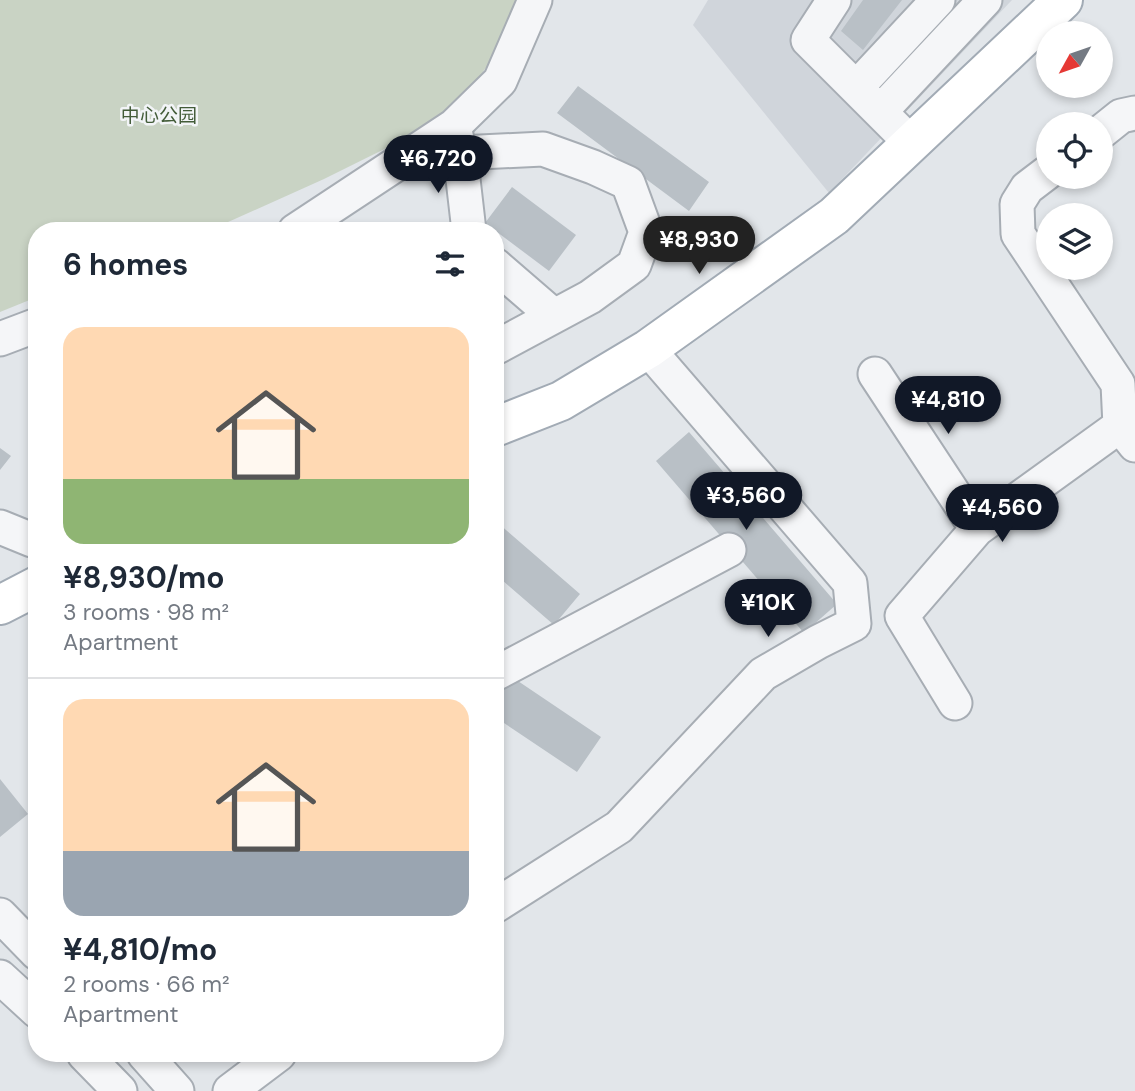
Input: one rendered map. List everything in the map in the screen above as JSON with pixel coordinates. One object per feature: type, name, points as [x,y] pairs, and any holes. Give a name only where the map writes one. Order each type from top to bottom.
[{"type":"main road","points":[[504,423],[561,401],[648,349],[834,216],[1063,0]]},
{"type":"main road","points":[[0,604],[28,590]]},
{"type":"street","points":[[311,222],[457,140],[500,81],[535,0]]},
{"type":"street","points":[[834,0],[808,40],[912,144]]},
{"type":"street","points":[[856,88],[938,0]]},
{"type":"street","points":[[880,112],[985,0]]},
{"type":"street","points":[[1113,122],[1121,116],[1135,113]]},
{"type":"street","points":[[457,140],[468,222]]},
{"type":"street","points":[[457,140],[543,149],[628,183],[646,232],[634,265],[590,297],[504,343]]},
{"type":"street","points":[[955,703],[902,616],[976,529],[1130,429],[1118,384],[1017,234],[1017,204],[1027,188],[1036,181]]},
{"type":"street","points":[[504,273],[554,316]]},
{"type":"street","points":[[0,339],[28,328]]},
{"type":"street","points":[[504,900],[620,827],[763,674],[854,624],[850,583],[648,349]]},
{"type":"street","points":[[875,374],[976,529]]},
{"type":"street","points":[[0,527],[28,538]]},
{"type":"street","points":[[504,669],[729,550]]},
{"type":"street","points":[[0,977],[28,1003]]},
{"type":"street","points":[[92,1062],[120,1091]]},
{"type":"street","points":[[151,1062],[177,1091]]},
{"type":"street","points":[[230,1091],[268,1062]]},
{"type":"shaded area","points":[[708,0],[1012,0],[829,193],[693,25]]},
{"type":"green space","name":"中心公园","points":[[0,0],[533,0],[453,115],[324,179],[228,222],[28,222],[28,301],[0,312]]},
{"type":"building","points":[[863,0],[902,0],[863,50],[841,31]]},
{"type":"building","points":[[578,86],[709,182],[689,211],[557,113]]},
{"type":"building","points":[[512,187],[576,235],[549,271],[504,237],[504,222],[486,222]]},
{"type":"building","points":[[689,432],[837,604],[804,633],[656,461]]},
{"type":"building","points":[[0,448],[11,456],[0,470]]},
{"type":"building","points":[[504,528],[580,594],[554,625],[504,582]]},
{"type":"building","points":[[512,677],[601,737],[577,772],[504,723],[504,689]]},
{"type":"building","points":[[0,779],[28,814],[0,837]]}]
